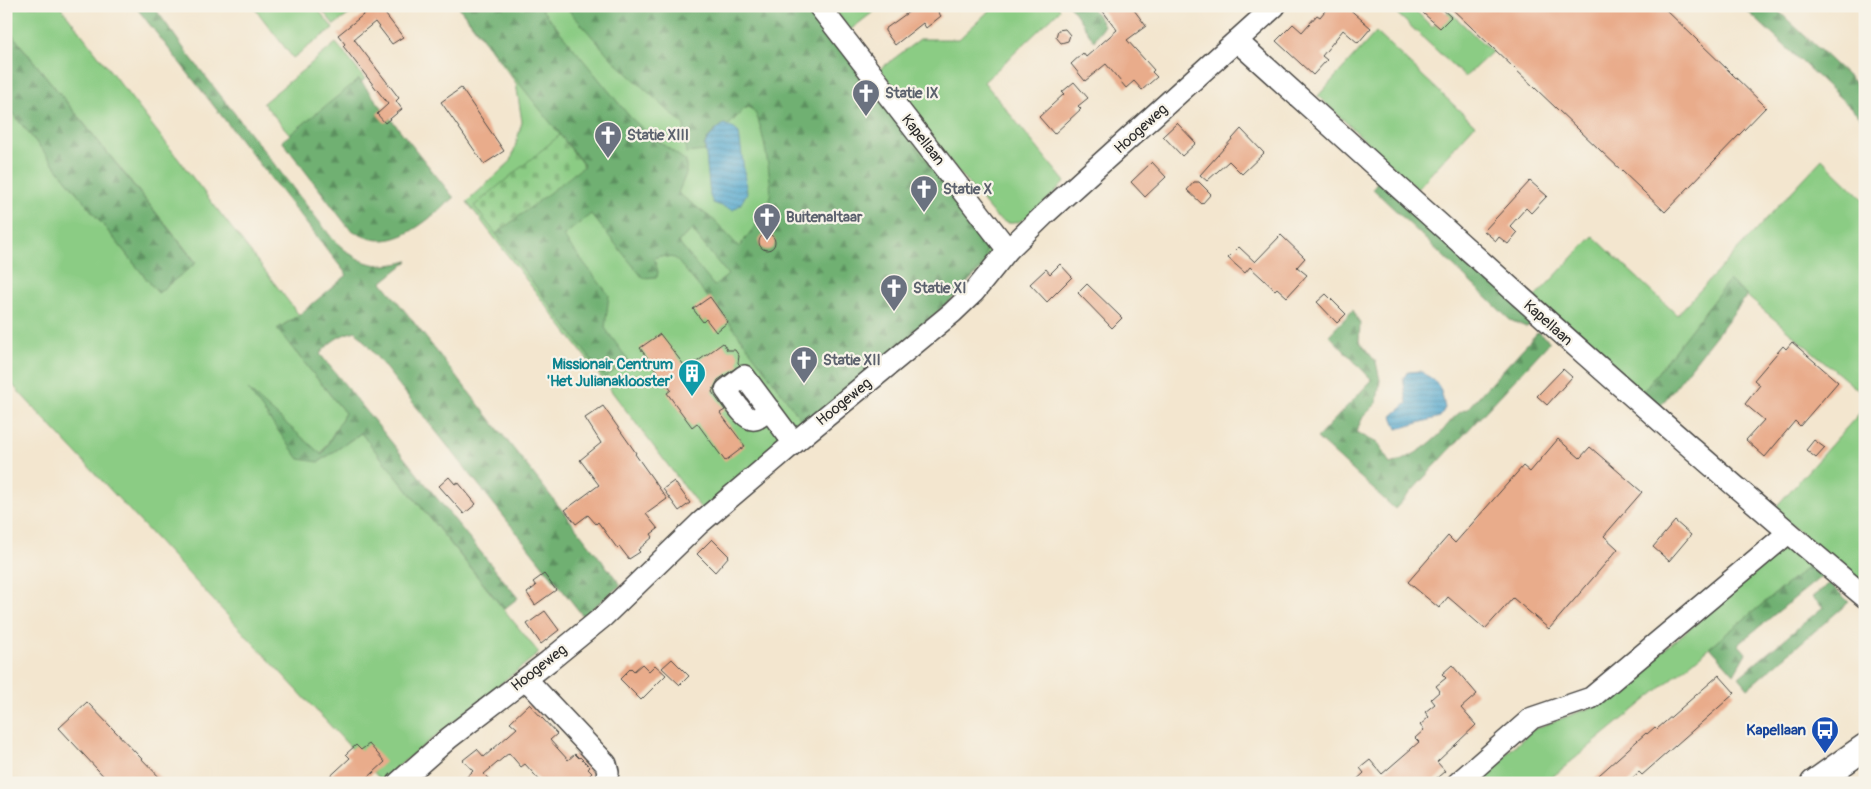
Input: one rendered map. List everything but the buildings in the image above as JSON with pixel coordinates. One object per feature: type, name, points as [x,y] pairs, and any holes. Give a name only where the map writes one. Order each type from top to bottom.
[{"type":"main road","points":[[1817,781],[1865,747]]},
{"type":"street","name":"Kapellaan","points":[[819,6],[1008,250]]},
{"type":"street","name":"Hoogeweg","points":[[398,783],[449,738],[604,616],[700,524],[794,443],[952,313],[974,292],[1008,250],[1238,42],[1275,6]]},
{"type":"street","name":"Kapellaan","points":[[1238,42],[1547,322],[1788,533],[1865,597]]},
{"type":"street","points":[[769,409],[794,443]]},
{"type":"street","points":[[1458,783],[1532,718],[1591,698],[1788,533]]},
{"type":"street","points":[[526,679],[606,764],[606,777]]},
{"type":"green space","points":[[6,6],[60,6],[299,315],[277,329],[345,413],[321,455],[250,393],[319,462],[361,433],[539,653],[381,780],[6,378],[6,335],[8,333],[6,331],[6,105],[158,293],[196,262],[6,27]]},
{"type":"green space","points":[[135,6],[165,6],[157,11],[185,50],[332,238],[349,253],[366,262],[385,265],[408,261],[382,282],[621,585],[583,616],[356,331],[336,339],[320,354],[518,598],[504,609],[361,433],[319,462],[299,459],[248,390],[322,455],[345,413],[277,329],[299,315],[347,275]]},
{"type":"green space","points":[[253,6],[315,6],[333,28],[293,58]]},
{"type":"green space","points":[[319,6],[361,6],[334,25]]},
{"type":"green space","points":[[458,6],[815,6],[1000,253],[706,515],[467,202],[511,161],[522,122],[516,83]]},
{"type":"green space","points":[[458,6],[539,6],[630,117],[651,136],[686,161],[686,174],[678,193],[715,221],[739,247],[761,217],[768,204],[771,190],[761,129],[755,112],[749,107],[744,109],[728,126],[724,124],[710,135],[706,142],[705,151],[686,153],[684,125],[612,59],[565,6],[808,6],[981,232],[986,247],[985,261],[960,292],[872,371],[806,426],[732,326],[675,258],[660,256],[654,258],[658,272],[657,277],[643,278],[591,214],[563,236],[609,295],[605,328],[628,360],[605,378],[496,234],[584,165]],"holes":[[[692,230],[728,275],[714,286],[678,242]]]},
{"type":"green space","points":[[832,6],[881,6],[850,30]]},
{"type":"green space","points":[[994,6],[1058,6],[1060,10],[984,82],[1065,182],[1034,212],[1014,223],[1005,222],[996,217],[951,163],[880,69],[920,39],[959,39]]},
{"type":"green space","points":[[1069,6],[1091,6],[1104,25],[1094,41],[1074,11]]},
{"type":"green space","points":[[1389,6],[1411,6],[1432,27],[1449,11],[1492,52],[1465,77]]},
{"type":"green space","points":[[1742,6],[1773,6],[1865,92],[1865,121]]},
{"type":"green space","points":[[6,27],[196,263],[158,293],[6,105]]},
{"type":"green space","points":[[1376,32],[1475,125],[1417,189],[1318,96]]},
{"type":"green space","points":[[336,43],[365,79],[293,138],[263,103]]},
{"type":"green space","points":[[359,79],[454,198],[417,227],[404,235],[391,239],[377,240],[363,236],[348,227],[282,141]]},
{"type":"green space","points":[[560,135],[584,166],[496,234],[474,206]]},
{"type":"green space","points":[[1822,159],[1865,201],[1865,396],[1729,281],[1641,394],[1534,298],[1593,236],[1677,315]]},
{"type":"green space","points":[[1379,178],[1538,322],[1526,327],[1510,320],[1373,189]]},
{"type":"green space","points":[[1729,280],[1747,296],[1658,409],[1641,394]]},
{"type":"green space","points":[[1353,310],[1360,324],[1359,341],[1376,362],[1380,380],[1377,403],[1363,417],[1356,432],[1379,444],[1390,464],[1403,460],[1415,453],[1438,436],[1454,417],[1467,409],[1538,332],[1550,342],[1395,509],[1317,438],[1372,380],[1329,335]]},
{"type":"green space","points":[[1865,407],[1865,585],[1773,510]]},
{"type":"green space","points":[[1786,547],[1809,566],[1545,783],[1473,783],[1534,729],[1600,704]]},
{"type":"green space","points":[[1809,566],[1822,576],[1738,644],[1746,653],[1734,674],[1710,647]]},
{"type":"green space","points":[[1830,583],[1849,602],[1748,688],[1739,677],[1823,607],[1812,597]]},
{"type":"water","points":[[724,124],[739,133],[747,193],[740,205],[733,210],[713,203],[710,196],[705,145],[713,133]]},
{"type":"water","points":[[1420,371],[1436,382],[1442,394],[1445,408],[1440,417],[1397,429],[1392,416],[1407,403],[1403,378],[1408,372]]},
{"type":"place","name":"Statie IX","points":[[866,117]]},
{"type":"place","name":"Statie XIII","points":[[608,159]]},
{"type":"place","name":"Statie X","points":[[924,213]]},
{"type":"place","name":"Buitenaltaar","points":[[767,241]]},
{"type":"place","name":"Statie XI","points":[[894,312]]},
{"type":"place","name":"Statie XII","points":[[804,384]]},
{"type":"place","name":"Missionair Centrum 'Het Julianaklooster'","points":[[692,397]]},
{"type":"place","name":"Kapellaan","points":[[1825,754]]}]
